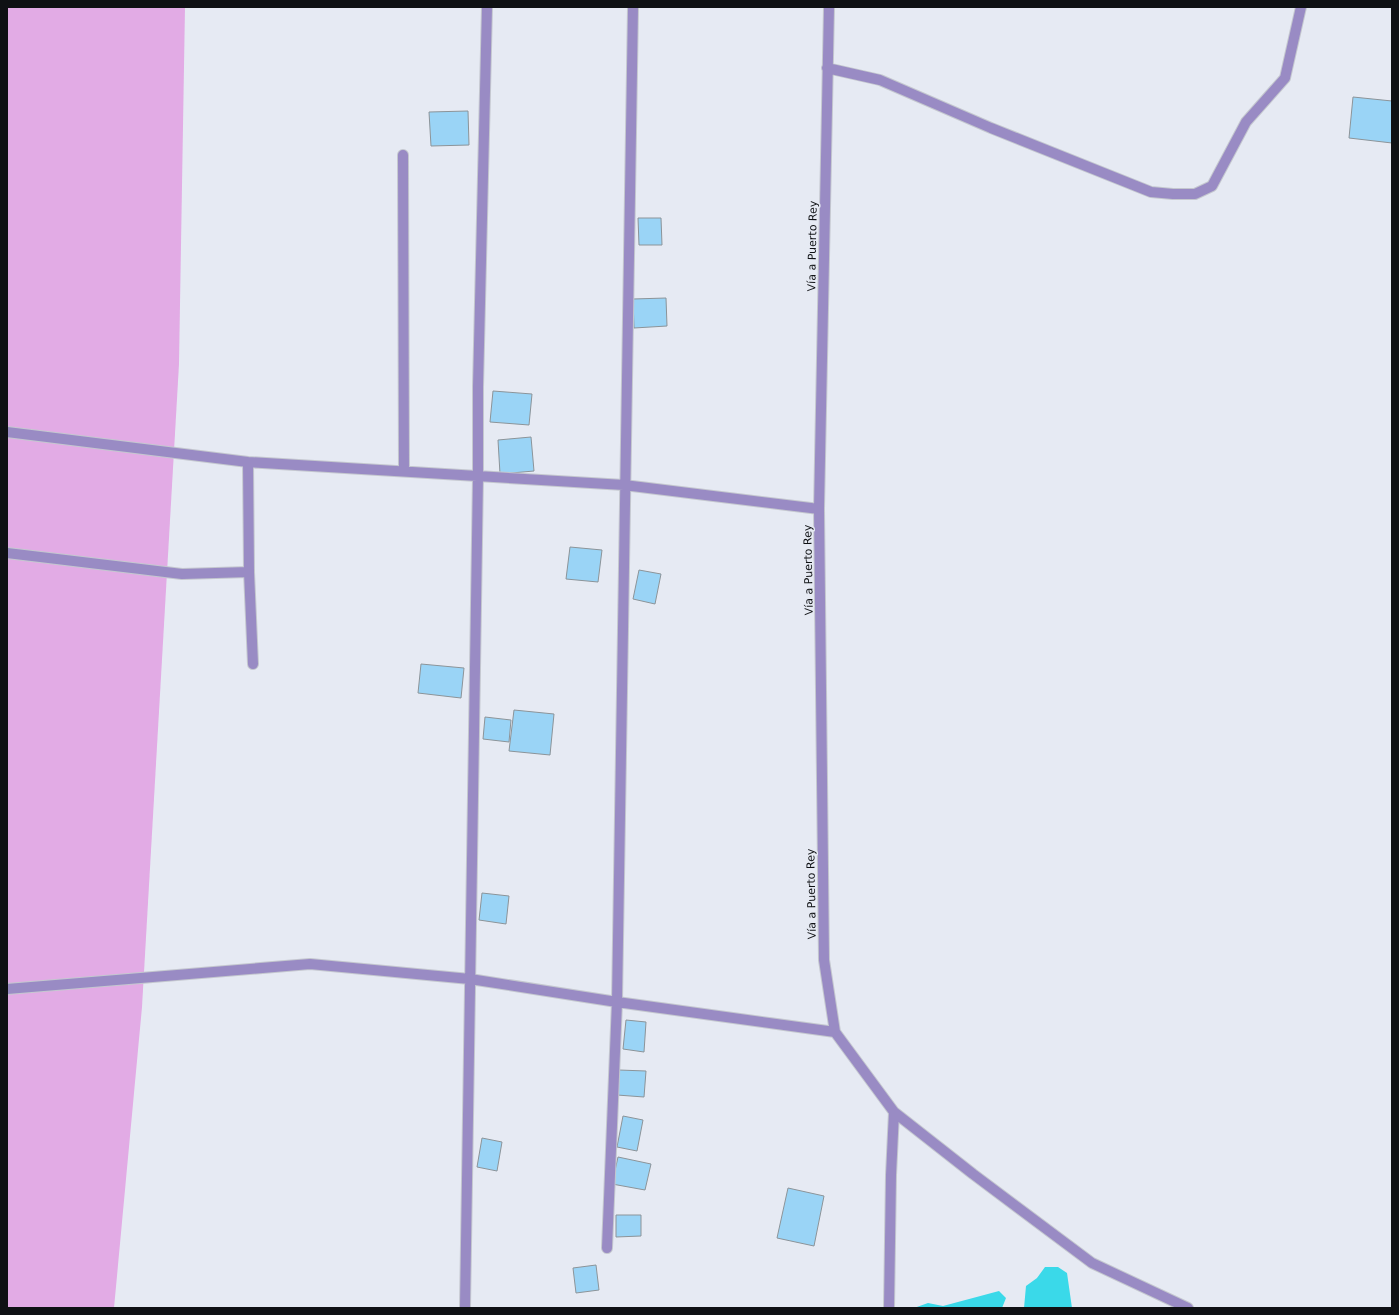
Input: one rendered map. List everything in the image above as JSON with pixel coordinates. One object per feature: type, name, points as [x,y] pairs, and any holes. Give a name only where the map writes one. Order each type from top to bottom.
[{"type":"street","points":[[465,1308],[478,476],[478,387],[486,7]]},
{"type":"street","points":[[607,1248],[617,1002],[632,7]]},
{"type":"street","name":"Vía a Puerto Rey","points":[[828,7],[819,509],[824,960],[835,1032],[894,1112],[973,1174],[1092,1263],[1188,1308]]},
{"type":"street","points":[[827,68],[880,80],[991,128],[1150,192],[1195,194],[1212,186],[1227,153],[1246,122],[1285,78],[1301,7]]},
{"type":"street","points":[[403,156],[404,471]]},
{"type":"street","points":[[7,432],[248,462],[624,485],[819,509]]},
{"type":"street","points":[[248,462],[249,572],[253,664]]},
{"type":"street","points":[[7,554],[182,574],[249,572]]},
{"type":"street","points":[[7,989],[310,964],[470,979],[617,1002],[835,1032]]},
{"type":"street","points":[[889,1308],[891,1175],[894,1112]]},
{"type":"shaded area","points":[[7,7],[185,7],[179,364],[142,1007],[114,1308],[7,1308]]},
{"type":"water","points":[[1045,1267],[1058,1267],[1067,1273],[1072,1308],[1024,1308],[1026,1286],[1037,1278]]},
{"type":"water","points":[[999,1291],[1006,1298],[1002,1308],[914,1308],[928,1303],[943,1306]]},
{"type":"building","points":[[1353,97],[1392,101],[1392,143],[1349,138]]},
{"type":"building","points":[[468,111],[469,145],[431,146],[429,112]]},
{"type":"building","points":[[638,218],[661,218],[662,245],[639,245]]},
{"type":"building","points":[[666,298],[667,326],[634,328],[633,299]]},
{"type":"building","points":[[493,391],[532,394],[529,425],[490,422]]},
{"type":"building","points":[[531,437],[534,471],[500,474],[498,440]]},
{"type":"building","points":[[570,547],[602,550],[598,582],[566,579]]},
{"type":"building","points":[[639,570],[661,574],[655,604],[633,599]]},
{"type":"building","points":[[421,664],[464,668],[461,698],[418,693]]},
{"type":"building","points":[[514,710],[554,714],[550,755],[509,751]]},
{"type":"building","points":[[485,717],[511,720],[509,742],[483,739]]},
{"type":"building","points":[[482,893],[509,896],[506,924],[479,920]]},
{"type":"building","points":[[626,1020],[646,1022],[644,1052],[623,1049]]},
{"type":"building","points":[[619,1070],[646,1071],[644,1097],[617,1095]]},
{"type":"building","points":[[623,1116],[643,1120],[637,1151],[617,1147]]},
{"type":"building","points":[[482,1138],[502,1142],[497,1171],[477,1167]]},
{"type":"building","points":[[618,1157],[651,1164],[645,1190],[612,1184]]},
{"type":"building","points":[[788,1188],[824,1196],[814,1246],[777,1238]]},
{"type":"building","points":[[616,1215],[641,1215],[641,1236],[616,1237]]},
{"type":"building","points":[[596,1265],[599,1290],[576,1293],[573,1268]]}]
